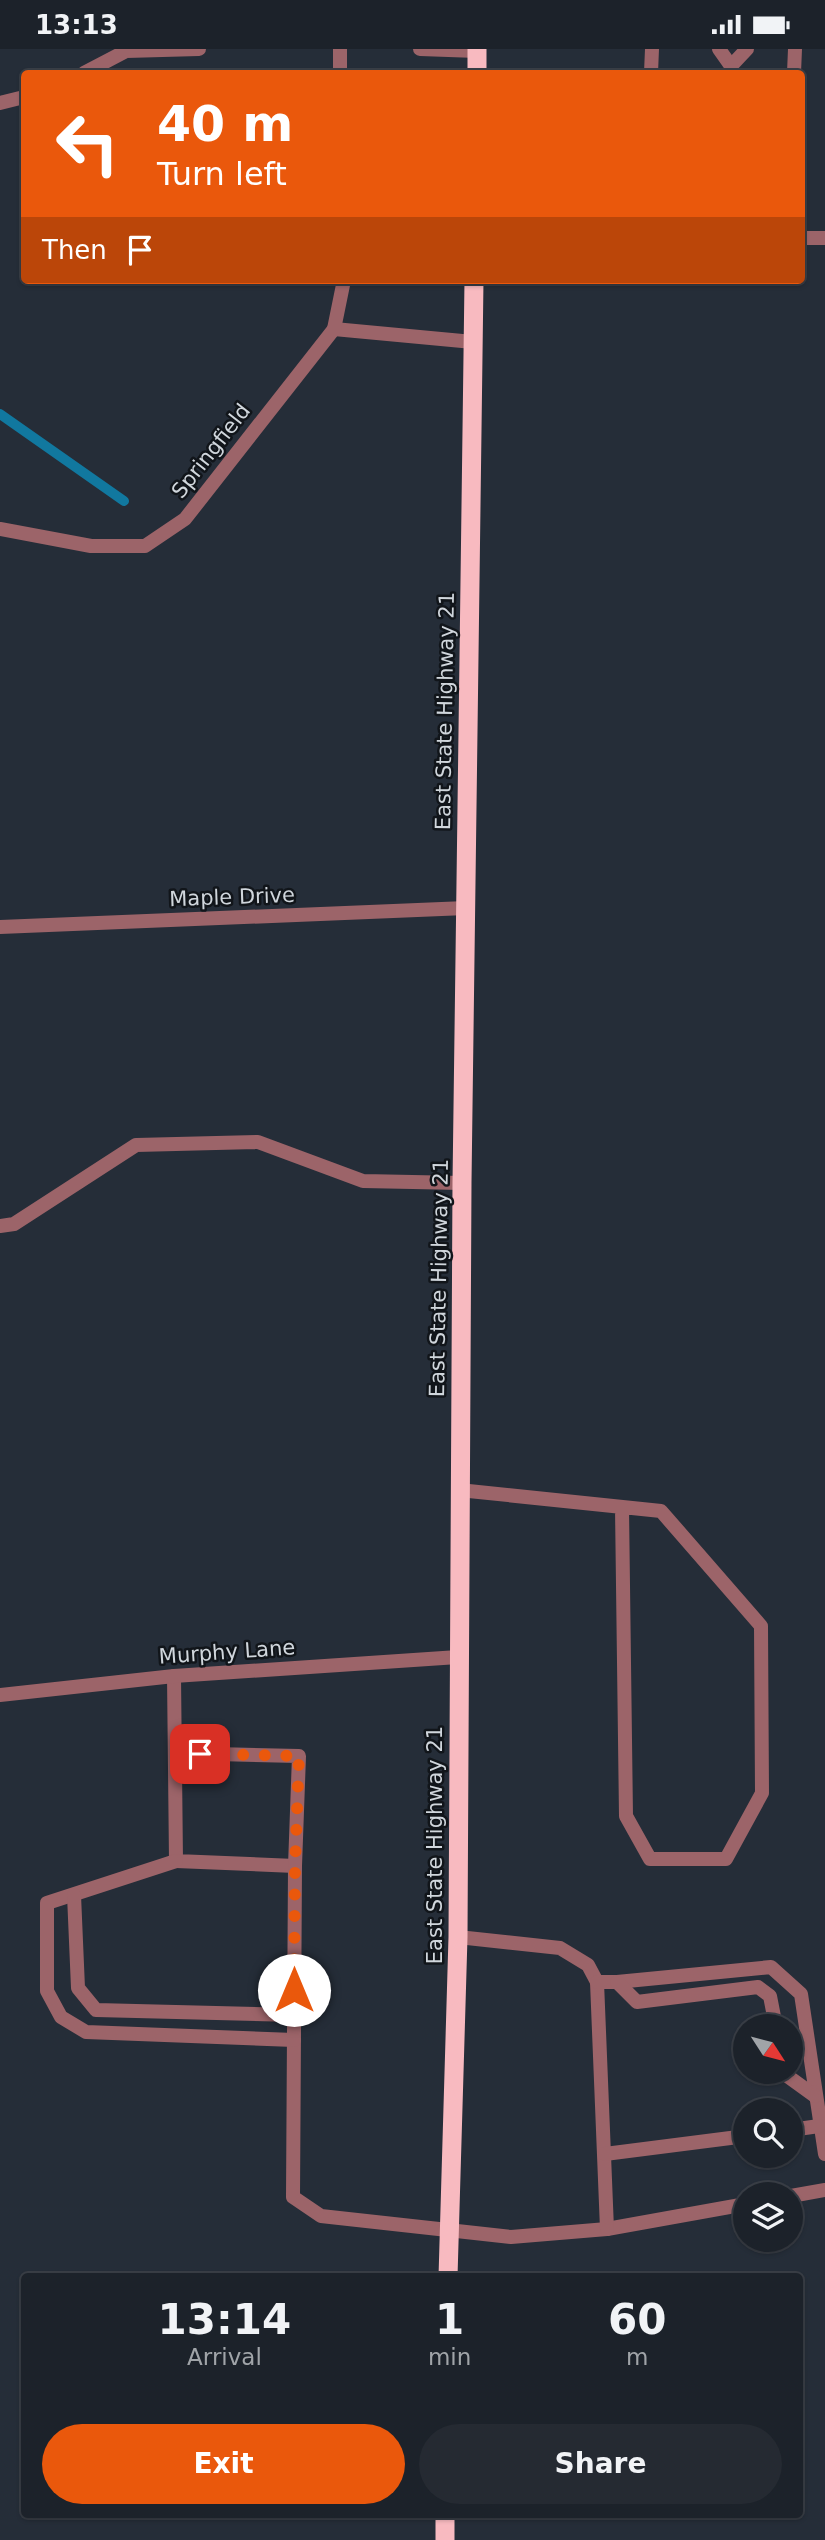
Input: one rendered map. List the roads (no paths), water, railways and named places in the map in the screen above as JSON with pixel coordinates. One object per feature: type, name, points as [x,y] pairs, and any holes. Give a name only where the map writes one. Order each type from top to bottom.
[{"type":"highway","points":[[477,50],[477,70]]},
{"type":"highway","name":"East State Highway 21","points":[[448,2273],[458,1937],[459,1490],[474,284]]},
{"type":"highway","points":[[444,2540],[445,2518]]},
{"type":"street","points":[[90,70],[126,51],[199,49]]},
{"type":"street","points":[[340,49],[340,70]]},
{"type":"street","points":[[420,49],[477,50]]},
{"type":"street","points":[[651,70],[652,49]]},
{"type":"street","points":[[719,49],[731,70],[747,49]]},
{"type":"street","points":[[794,70],[795,49]]},
{"type":"street","points":[[0,103],[21,98]]},
{"type":"street","points":[[805,238],[825,238]]},
{"type":"street","name":"Springfield","points":[[0,529],[90,546],[145,546],[185,519],[334,329],[343,284]]},
{"type":"street","points":[[334,329],[473,342]]},
{"type":"street","name":"Maple Drive","points":[[0,927],[466,908]]},
{"type":"street","points":[[0,1226],[14,1224],[136,1145],[258,1142],[363,1181],[462,1183]]},
{"type":"street","points":[[459,1490],[661,1511],[761,1626],[762,1793],[726,1859],[650,1859],[626,1816],[622,1508]]},
{"type":"street","name":"Murphy Lane","points":[[0,1695],[174,1676],[458,1657]]},
{"type":"street","points":[[174,1676],[176,1861]]},
{"type":"street","points":[[175,1753],[299,1756],[295,1866],[293,2197],[321,2216],[511,2237],[607,2229],[733,2206]]},
{"type":"street","points":[[295,1866],[176,1861],[47,1903],[47,1991],[61,2017],[86,2032],[295,2040]]},
{"type":"street","points":[[74,1895],[78,1988],[96,2010],[294,2015]]},
{"type":"street","points":[[458,1937],[560,1948],[588,1965],[597,1982],[607,2229]]},
{"type":"street","points":[[597,1982],[771,1967],[801,1994],[825,2154]]},
{"type":"street","points":[[617,1982],[636,2002],[758,1987],[770,1996],[773,2014]]},
{"type":"street","points":[[798,2084],[815,2096]]},
{"type":"street","points":[[803,2128],[820,2126]]},
{"type":"street","points":[[605,2154],[733,2138]]},
{"type":"street","points":[[803,2194],[825,2190]]},
{"type":"waterway","points":[[0,414],[124,501]]}]
